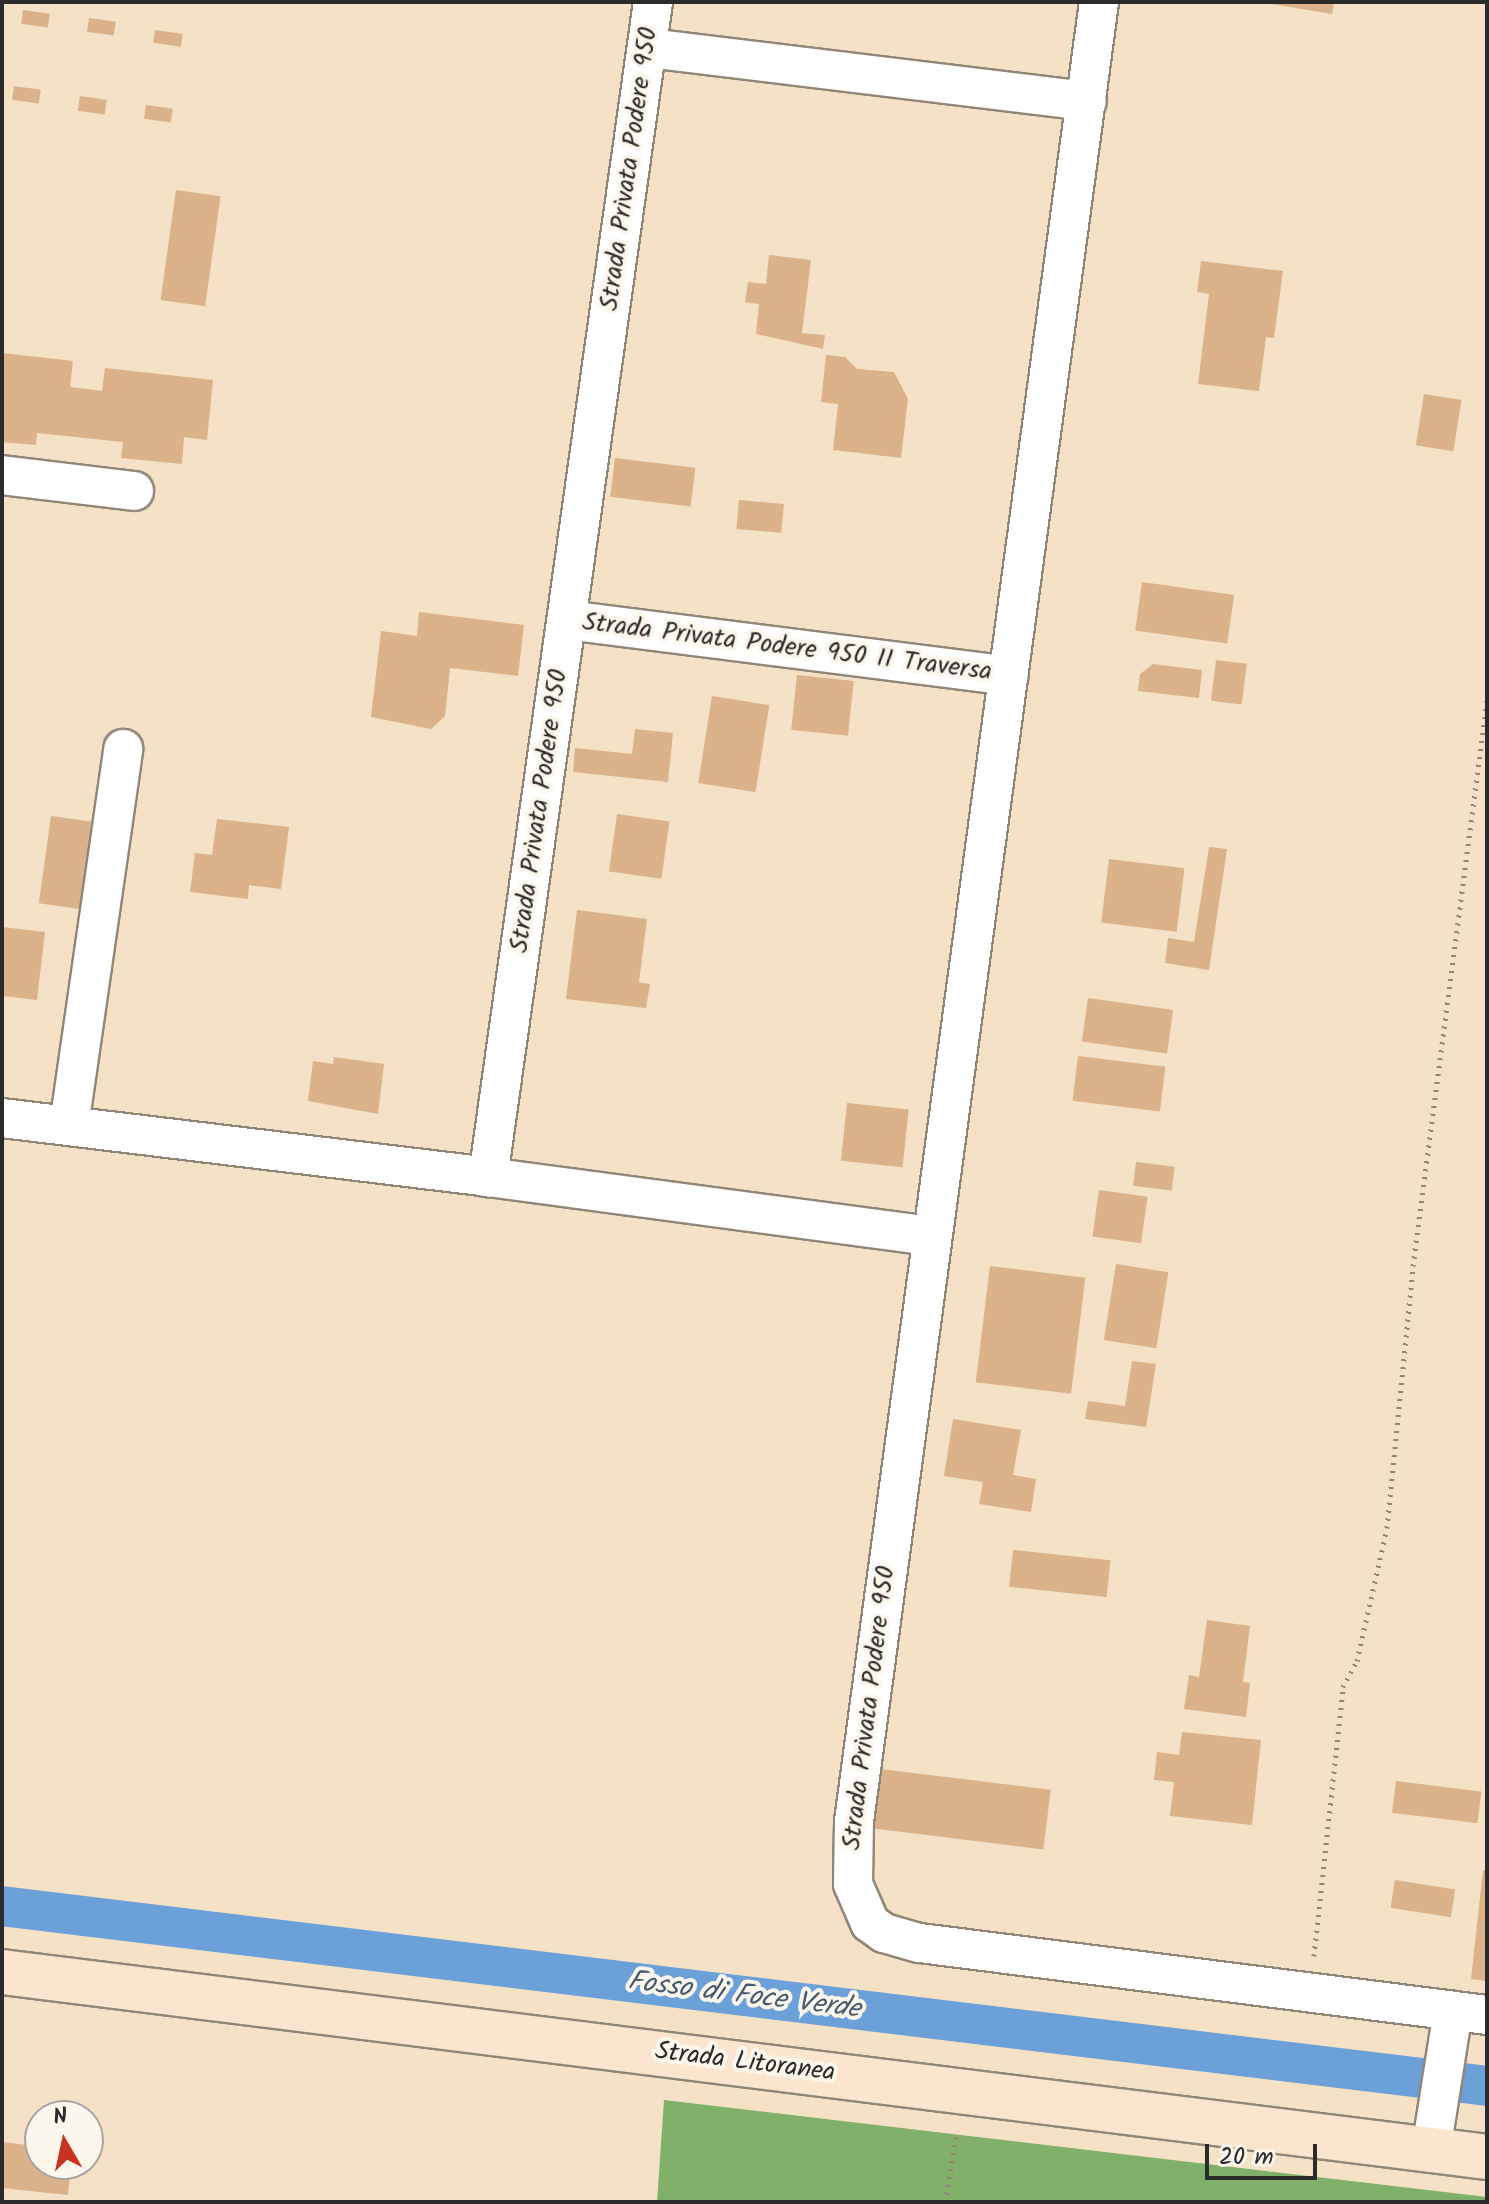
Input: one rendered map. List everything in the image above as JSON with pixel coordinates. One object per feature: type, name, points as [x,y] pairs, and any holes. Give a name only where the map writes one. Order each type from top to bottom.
[{"type":"main road","name":"Strada Litoranea","points":[[2,1972],[963,2091],[1432,2137],[1487,2157]]},
{"type":"street","name":"Strada Privata Podere 950","points":[[488,1177],[653,2]]},
{"type":"street","name":"Strada Privata Podere 950","points":[[1099,2],[851,1848],[862,1913],[884,1933],[920,1943],[1310,1992],[1462,2023],[1432,2137]]},
{"type":"street","points":[[648,48],[1087,101]]},
{"type":"street","points":[[2,475],[134,491]]},
{"type":"street","name":"Strada Privata Podere 950 II Traversa","points":[[567,620],[1008,676]]},
{"type":"street","points":[[69,1126],[123,749]]},
{"type":"street","points":[[2,1118],[488,1177],[931,1236]]},
{"type":"path","points":[[1310,1992],[1343,1687],[1357,1661],[1387,1528],[1413,1266],[1487,701]]},
{"type":"path","points":[[945,2202],[963,2091]]},
{"type":"green space","points":[[664,2100],[1487,2197],[1487,2202],[657,2202]]},
{"type":"building","points":[[1259,2],[1334,2],[1332,14]]},
{"type":"building","points":[[23,10],[50,14],[48,28],[21,24]]},
{"type":"building","points":[[89,18],[116,22],[114,36],[87,32]]},
{"type":"building","points":[[155,30],[183,34],[181,47],[153,43]]},
{"type":"building","points":[[14,86],[41,90],[39,104],[12,100]]},
{"type":"building","points":[[80,96],[107,100],[105,115],[78,111]]},
{"type":"building","points":[[146,105],[173,109],[171,123],[144,119]]},
{"type":"building","points":[[176,190],[221,196],[205,306],[161,300]]},
{"type":"building","points":[[769,255],[811,260],[802,333],[825,335],[823,349],[756,334],[759,304],[745,302],[748,282],[766,284]]},
{"type":"building","points":[[1201,261],[1283,271],[1274,338],[1266,337],[1259,391],[1198,384],[1209,294],[1197,292]]},
{"type":"building","points":[[2,353],[73,361],[70,387],[102,391],[105,368],[213,380],[207,440],[184,437],[182,464],[121,458],[123,442],[37,433],[36,445],[2,442]]},
{"type":"building","points":[[826,355],[845,357],[857,369],[894,372],[908,399],[901,458],[833,450],[838,404],[821,402]]},
{"type":"building","points":[[1424,394],[1462,400],[1453,451],[1416,445]]},
{"type":"building","points":[[615,458],[695,468],[691,507],[610,497]]},
{"type":"building","points":[[739,500],[784,504],[781,533],[736,529]]},
{"type":"building","points":[[1142,582],[1234,595],[1227,643],[1135,631]]},
{"type":"building","points":[[419,612],[524,625],[518,676],[450,668],[445,716],[431,729],[371,717],[381,631],[417,636]]},
{"type":"building","points":[[1216,660],[1247,664],[1242,704],[1211,701]]},
{"type":"building","points":[[1153,664],[1202,670],[1199,698],[1138,691],[1140,674]]},
{"type":"building","points":[[797,675],[854,681],[848,736],[791,730]]},
{"type":"building","points":[[712,696],[769,705],[756,792],[698,783]]},
{"type":"building","points":[[635,729],[673,733],[668,782],[573,772],[575,748],[632,754]]},
{"type":"building","points":[[617,814],[669,821],[661,879],[609,871]]},
{"type":"building","points":[[51,816],[96,822],[83,909],[39,903]]},
{"type":"building","points":[[217,819],[289,827],[281,889],[249,885],[248,899],[190,892],[195,853],[212,855]]},
{"type":"building","points":[[1209,847],[1227,849],[1209,970],[1165,963],[1168,938],[1194,942]]},
{"type":"building","points":[[1109,859],[1184,868],[1177,932],[1101,923]]},
{"type":"building","points":[[577,910],[647,919],[639,982],[650,984],[646,1008],[566,999]]},
{"type":"building","points":[[2,927],[45,932],[37,1000],[2,996]]},
{"type":"building","points":[[1088,998],[1173,1010],[1167,1054],[1082,1042]]},
{"type":"building","points":[[1078,1056],[1165,1067],[1160,1111],[1073,1101]]},
{"type":"building","points":[[334,1057],[384,1064],[378,1114],[308,1101],[313,1061],[333,1064]]},
{"type":"building","points":[[847,1103],[909,1109],[903,1167],[841,1161]]},
{"type":"building","points":[[1136,1162],[1175,1167],[1172,1191],[1133,1186]]},
{"type":"building","points":[[1099,1190],[1148,1197],[1141,1243],[1092,1237]]},
{"type":"building","points":[[1116,1264],[1168,1272],[1156,1348],[1104,1340]]},
{"type":"building","points":[[990,1266],[1085,1278],[1071,1394],[976,1382]]},
{"type":"building","points":[[1132,1361],[1156,1364],[1146,1427],[1085,1419],[1088,1401],[1125,1406]]},
{"type":"building","points":[[953,1419],[1021,1430],[1013,1475],[1036,1479],[1031,1512],[979,1504],[983,1482],[944,1476]]},
{"type":"building","points":[[1013,1550],[1110,1560],[1107,1597],[1009,1587]]},
{"type":"building","points":[[1207,1620],[1250,1626],[1243,1682],[1250,1683],[1246,1717],[1184,1709],[1189,1675],[1199,1677]]},
{"type":"building","points":[[1182,1732],[1261,1740],[1252,1825],[1170,1816],[1174,1782],[1154,1780],[1157,1752],[1179,1755]]},
{"type":"building","points":[[881,1769],[1051,1790],[1043,1849],[874,1829]]},
{"type":"building","points":[[1396,1781],[1481,1791],[1477,1823],[1392,1813]]},
{"type":"building","points":[[1483,1870],[1487,1871],[1487,1981],[1471,1979]]},
{"type":"building","points":[[1395,1880],[1455,1890],[1451,1917],[1391,1908]]},
{"type":"building","points":[[2,2142],[24,2145],[24,2180],[69,2180],[68,2195],[2,2188]]},
{"type":"waterway","name":"Fosso di Foce Verde","points":[[2,1906],[1487,2086]]}]
